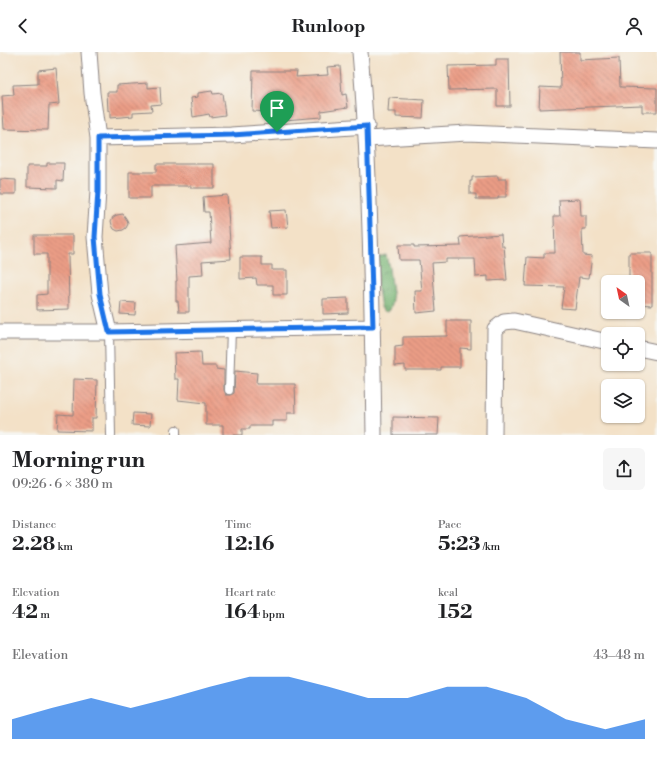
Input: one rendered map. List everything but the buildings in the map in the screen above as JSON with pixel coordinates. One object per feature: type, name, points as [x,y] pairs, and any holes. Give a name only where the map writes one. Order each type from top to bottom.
[{"type":"street","points":[[89,52],[92,93],[98,138],[98,191],[95,237],[100,294],[109,332]]},
{"type":"street","points":[[360,52],[367,132],[373,327],[374,435]]},
{"type":"street","points":[[98,138],[367,132],[467,133],[657,141]]},
{"type":"street","points":[[494,435],[495,329],[504,322],[514,322],[601,341]]},
{"type":"street","points":[[0,332],[109,332],[373,327]]},
{"type":"street","points":[[645,349],[657,352]]},
{"type":"lane","points":[[229,390],[231,329]]},
{"type":"lane","points":[[109,332],[111,435]]},
{"type":"green space","points":[[386,255],[393,301],[390,310],[386,312],[381,308],[377,283],[378,257]]},
{"type":"route","points":[[367,126],[373,327],[109,332],[100,294],[95,237],[98,191],[98,138],[232,135],[277,132],[367,126]]}]
